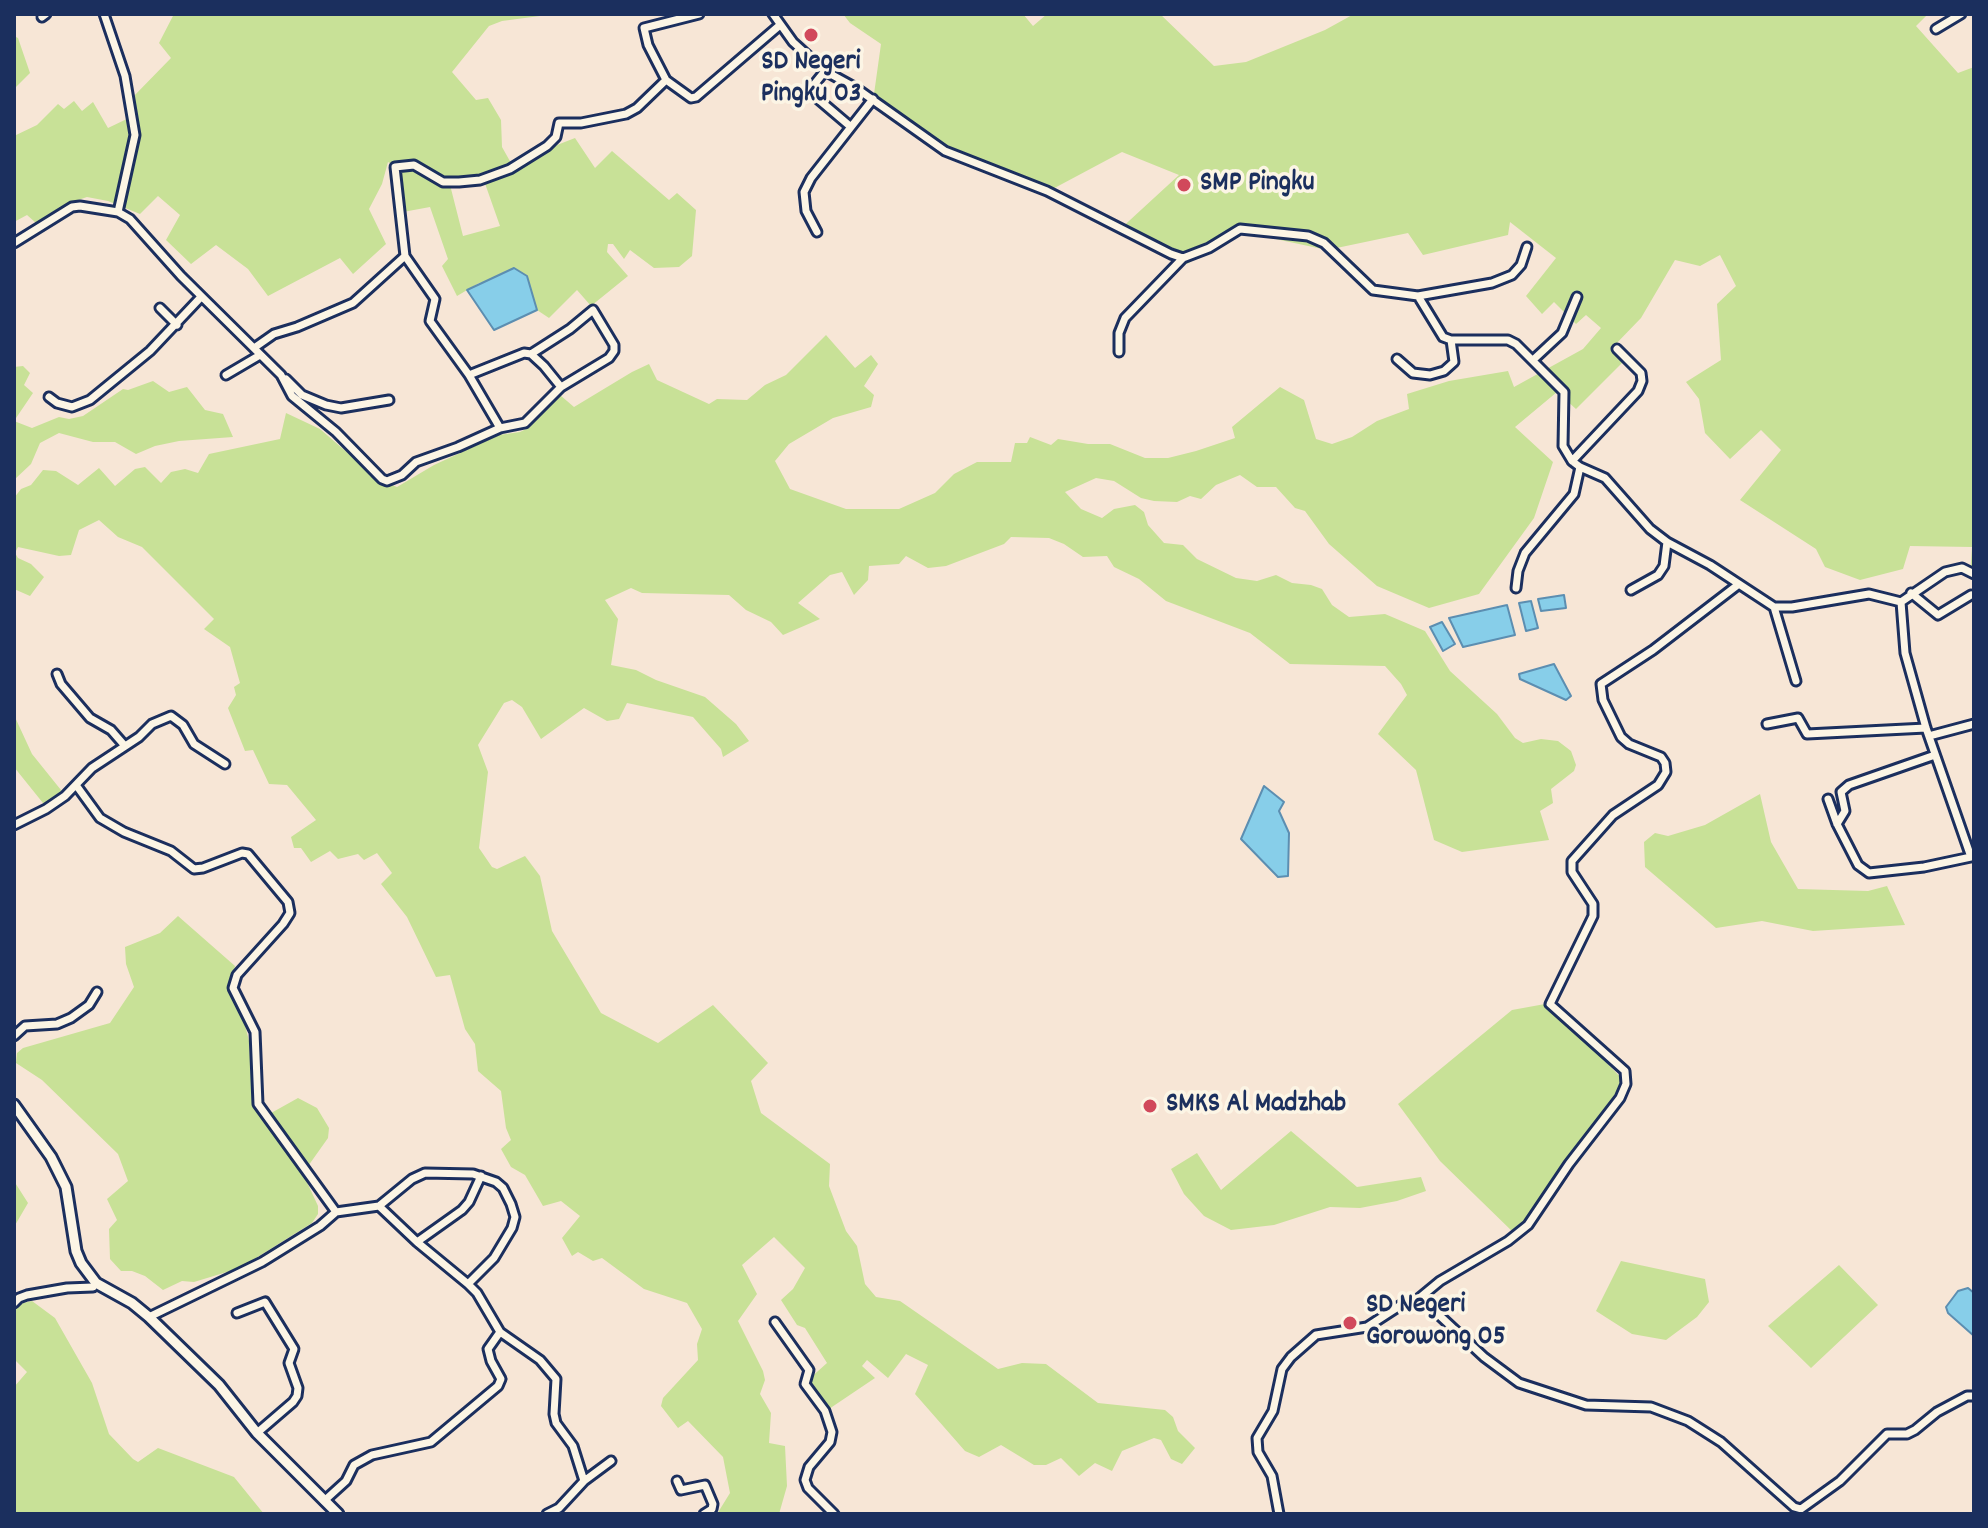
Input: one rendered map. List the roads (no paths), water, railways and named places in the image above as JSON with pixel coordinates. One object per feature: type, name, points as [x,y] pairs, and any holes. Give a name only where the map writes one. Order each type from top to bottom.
[{"type":"street","points":[[104,14],[125,76],[135,135],[118,212]]},
{"type":"street","points":[[699,14],[644,28],[648,45],[666,80],[691,98],[780,25]]},
{"type":"street","points":[[773,14],[793,42],[825,71],[873,99],[945,151],[1047,191],[1087,214],[1183,258]]},
{"type":"street","points":[[1936,29],[1961,14]]},
{"type":"street","points":[[825,71],[811,93],[851,127]]},
{"type":"street","points":[[500,428],[469,375],[430,321],[435,299],[405,256],[395,167],[414,165],[443,182],[480,180],[510,169],[547,146],[556,137],[559,123],[581,123],[626,114],[637,108],[666,80]]},
{"type":"street","points":[[817,232],[806,211],[804,192],[811,178],[873,99]]},
{"type":"street","points":[[14,243],[72,207],[87,206],[118,212],[140,227],[201,297],[302,395],[341,408],[389,400]]},
{"type":"street","points":[[1119,352],[1119,333],[1125,318],[1183,258],[1209,248],[1240,229],[1308,236],[1324,243],[1373,290],[1418,296],[1492,283],[1512,275],[1521,265],[1527,247]]},
{"type":"street","points":[[254,348],[274,334],[353,303],[405,256]]},
{"type":"street","points":[[1418,296],[1437,330],[1451,340],[1508,340],[1533,360],[1564,392],[1563,446],[1572,461],[1605,478],[1630,509],[1667,542],[1710,565],[1774,607],[1792,607],[1869,594],[1901,602]]},
{"type":"street","points":[[49,397],[72,407],[90,400],[140,360],[201,297]]},
{"type":"street","points":[[1533,360],[1562,333],[1577,297]]},
{"type":"street","points":[[160,308],[177,325]]},
{"type":"street","points":[[281,375],[292,396],[336,432],[387,481],[402,475],[416,462],[500,428],[525,423],[561,387],[609,358],[614,345],[593,310],[531,354]]},
{"type":"street","points":[[1397,359],[1413,373],[1430,375],[1444,371],[1454,362],[1451,340]]},
{"type":"street","points":[[1572,461],[1638,391],[1641,373],[1617,349]]},
{"type":"street","points":[[469,375],[524,353],[531,354],[561,387]]},
{"type":"street","points":[[226,375],[260,355]]},
{"type":"street","points":[[1516,588],[1525,553],[1574,494],[1580,467]]},
{"type":"street","points":[[1631,590],[1658,575],[1664,566],[1667,542]]},
{"type":"street","points":[[1901,602],[1956,568],[1974,574]]},
{"type":"street","points":[[1279,1514],[1272,1476],[1257,1446],[1259,1432],[1273,1411],[1282,1369],[1291,1357],[1316,1335],[1367,1327],[1404,1303],[1417,1300],[1440,1281],[1508,1241],[1528,1225],[1569,1164],[1620,1098],[1626,1084],[1625,1071],[1550,1004],[1593,916],[1593,904],[1572,872],[1572,861],[1613,815],[1658,785],[1666,772],[1661,757],[1629,744],[1621,737],[1603,700],[1601,684],[1653,650],[1739,584]]},
{"type":"street","points":[[1911,593],[1938,615],[1971,595]]},
{"type":"street","points":[[1828,799],[1858,865],[1869,873],[1924,867],[1971,857],[1927,732],[1905,653],[1901,602]]},
{"type":"street","points":[[1774,607],[1796,681]]},
{"type":"street","points":[[57,674],[61,684],[90,718],[111,730],[125,746]]},
{"type":"street","points":[[14,825],[46,809],[92,768],[152,724],[171,716],[183,725],[194,744],[225,764]]},
{"type":"street","points":[[1767,724],[1798,718],[1807,734],[1927,732],[1974,724]]},
{"type":"street","points":[[1837,824],[1845,811],[1841,798],[1843,789],[1935,755]]},
{"type":"street","points":[[76,785],[100,818],[124,832],[171,851],[194,869],[242,853],[248,854],[288,902],[290,913],[283,924],[237,975],[233,988],[255,1032],[258,1104],[336,1212]]},
{"type":"street","points":[[14,1036],[25,1026],[57,1024],[71,1018],[89,1005],[97,992]]},
{"type":"street","points":[[14,1105],[51,1157],[66,1187],[74,1242],[81,1263],[96,1283],[132,1303],[149,1317],[219,1385],[257,1433],[338,1514]]},
{"type":"street","points":[[149,1317],[262,1262],[320,1226],[336,1212],[379,1206],[412,1179],[425,1173],[481,1176],[503,1188],[515,1217],[494,1258],[468,1284]]},
{"type":"street","points":[[417,1242],[462,1210],[481,1176]]},
{"type":"street","points":[[379,1206],[468,1284],[477,1293],[500,1332],[540,1360],[556,1379],[556,1423],[573,1446],[584,1481]]},
{"type":"street","points":[[16,1299],[67,1288],[93,1287]]},
{"type":"street","points":[[1417,1300],[1425,1302],[1484,1357],[1519,1383],[1586,1405],[1651,1407],[1688,1421],[1721,1442],[1794,1507],[1801,1509],[1840,1481],[1887,1434],[1907,1434],[1937,1412],[1967,1396],[1974,1396]]},
{"type":"street","points":[[237,1313],[265,1302],[294,1349],[289,1363],[298,1388],[297,1396],[257,1433]]},
{"type":"street","points":[[775,1322],[809,1370],[805,1384],[825,1411],[832,1432],[830,1442],[809,1467],[805,1480],[808,1488],[834,1514]]},
{"type":"street","points":[[324,1501],[346,1481],[354,1465],[372,1455],[431,1442],[498,1386],[501,1379],[488,1349],[500,1332]]},
{"type":"street","points":[[547,1514],[559,1508],[584,1481],[611,1461]]},
{"type":"street","points":[[677,1481],[681,1490],[705,1485],[713,1504],[712,1509],[704,1514]]},
{"type":"water","points":[[514,268],[527,276],[537,310],[494,330],[467,290]]},
{"type":"water","points":[[1564,595],[1566,608],[1541,611],[1538,599]]},
{"type":"water","points":[[1531,601],[1538,628],[1526,631],[1519,603]]},
{"type":"water","points":[[1507,605],[1515,635],[1463,647],[1449,618]]},
{"type":"water","points":[[1442,622],[1455,644],[1443,651],[1430,627]]},
{"type":"water","points":[[1554,664],[1571,696],[1566,700],[1520,679],[1519,674]]},
{"type":"water","points":[[1264,786],[1284,802],[1279,811],[1289,833],[1288,876],[1278,877],[1241,839]]},
{"type":"water","points":[[1968,1288],[1974,1293],[1974,1336],[1948,1313],[1946,1307],[1958,1291]]},
{"type":"place","name":"SD Negeri Pingku 03","points":[[811,35]]},
{"type":"place","name":"SMP Pingku","points":[[1184,185]]},
{"type":"place","name":"SMKS Al Madzhab","points":[[1150,1106]]},
{"type":"place","name":"SD Negeri Gorowong 05","points":[[1350,1323]]}]
